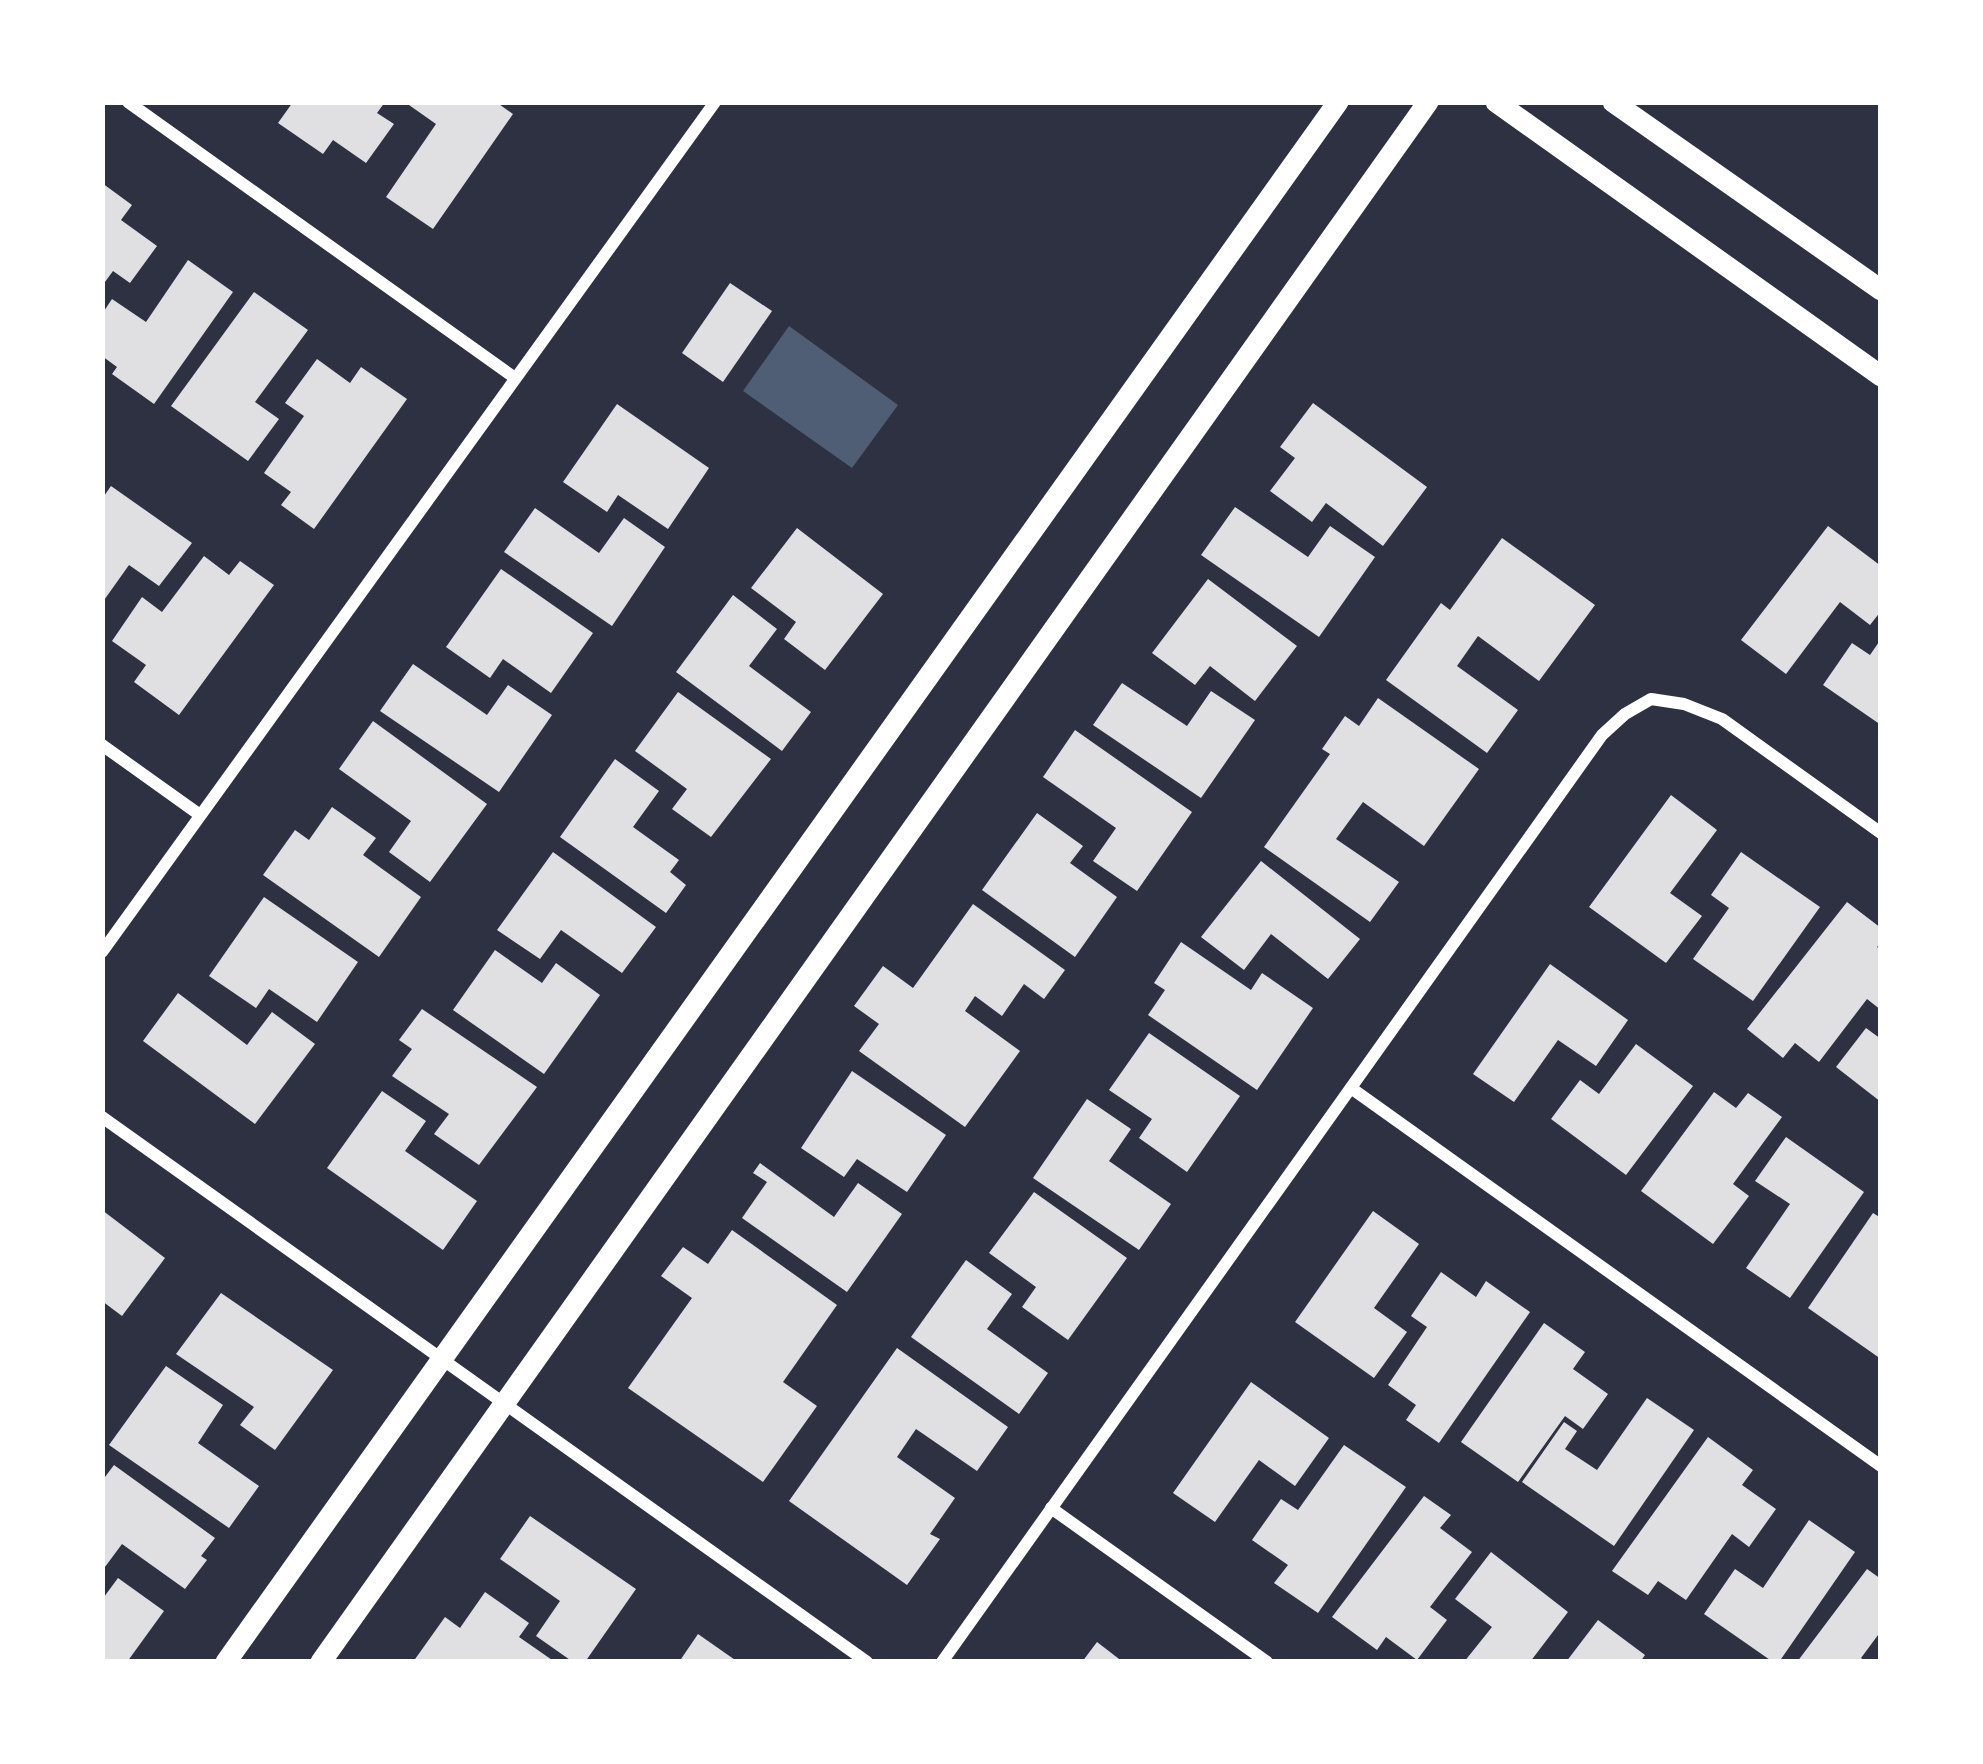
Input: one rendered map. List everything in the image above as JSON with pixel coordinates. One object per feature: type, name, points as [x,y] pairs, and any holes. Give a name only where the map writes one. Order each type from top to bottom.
[{"type":"street","points":[[128,102],[515,379]]},
{"type":"street","points":[[102,952],[715,102]]},
{"type":"street","points":[[226,1662],[1338,102]]},
{"type":"street","points":[[321,1662],[1428,102]]},
{"type":"street","points":[[1496,102],[1881,376]]},
{"type":"street","points":[[1613,102],[1881,290]]},
{"type":"street","points":[[942,1662],[1602,735],[1625,714],[1651,699],[1684,704],[1722,719],[1881,833]]},
{"type":"street","points":[[102,745],[200,815]]},
{"type":"street","points":[[1351,1088],[1881,1466]]},
{"type":"street","points":[[102,1117],[867,1662]]},
{"type":"street","points":[[1052,1508],[1267,1662]]},
{"type":"water","points":[[789,326],[898,405],[852,468],[743,391]]},
{"type":"building","points":[[293,102],[385,102],[377,113],[394,124],[366,163],[333,140],[323,154],[278,123]]},
{"type":"building","points":[[411,102],[496,102],[513,114],[433,229],[386,197],[436,124]]},
{"type":"building","points":[[102,183],[132,205],[121,220],[157,246],[130,283],[113,271],[102,286]]},
{"type":"building","points":[[188,260],[233,292],[154,404],[112,374],[117,367],[102,356],[102,314],[112,299],[146,322]]},
{"type":"building","points":[[730,283],[772,311],[723,382],[682,353]]},
{"type":"building","points":[[254,292],[308,330],[255,402],[279,419],[248,461],[171,406]]},
{"type":"building","points":[[317,359],[350,383],[361,367],[407,399],[314,529],[281,505],[291,492],[264,473],[304,416],[285,403]]},
{"type":"building","points":[[1313,403],[1427,487],[1383,546],[1326,503],[1312,522],[1270,491],[1295,458],[1280,447]]},
{"type":"building","points":[[617,404],[709,468],[668,529],[618,495],[607,512],[563,482]]},
{"type":"building","points":[[111,486],[192,543],[159,586],[129,565],[102,603],[102,499]]},
{"type":"building","points":[[1235,507],[1308,557],[1330,526],[1375,557],[1319,637],[1201,555]]},
{"type":"building","points":[[535,508],[599,553],[624,518],[665,547],[612,626],[504,552]]},
{"type":"building","points":[[1828,526],[1881,566],[1881,611],[1870,625],[1840,602],[1786,674],[1741,640]]},
{"type":"building","points":[[797,528],[883,594],[825,670],[784,639],[796,622],[751,588]]},
{"type":"building","points":[[1502,538],[1595,605],[1539,681],[1478,636],[1457,666],[1518,710],[1487,753],[1386,680],[1441,603],[1450,610]]},
{"type":"building","points":[[204,556],[229,575],[240,561],[274,585],[179,715],[134,682],[146,665],[112,641],[142,597],[162,612]]},
{"type":"building","points":[[501,569],[593,633],[551,693],[503,659],[490,678],[446,647]]},
{"type":"building","points":[[1208,579],[1297,646],[1255,701],[1210,666],[1195,685],[1152,653]]},
{"type":"building","points":[[733,595],[777,629],[749,666],[811,712],[782,751],[676,672]]},
{"type":"building","points":[[1881,639],[1881,725],[1823,685],[1852,643],[1870,655]]},
{"type":"building","points":[[413,664],[487,715],[508,685],[552,715],[499,792],[380,711]]},
{"type":"building","points":[[1122,683],[1187,726],[1211,691],[1255,720],[1201,798],[1093,725]]},
{"type":"building","points":[[678,692],[771,759],[711,837],[672,809],[687,789],[635,751]]},
{"type":"building","points":[[1378,698],[1479,769],[1424,846],[1363,802],[1336,839],[1399,882],[1370,922],[1264,847],[1330,754],[1322,749],[1345,716],[1359,726]]},
{"type":"building","points":[[373,721],[487,804],[430,882],[389,852],[411,821],[339,769]]},
{"type":"building","points":[[1075,730],[1192,812],[1137,891],[1093,861],[1116,828],[1043,777]]},
{"type":"building","points":[[615,759],[659,791],[633,827],[679,860],[670,872],[686,885],[666,913],[560,837]]},
{"type":"building","points":[[1671,795],[1717,830],[1670,893],[1702,916],[1666,963],[1589,907]]},
{"type":"building","points":[[332,807],[376,838],[363,855],[421,897],[379,957],[263,875],[295,830],[309,840]]},
{"type":"building","points":[[1037,813],[1083,846],[1070,863],[1117,897],[1075,957],[982,890]]},
{"type":"building","points":[[553,852],[656,927],[622,973],[561,930],[540,959],[497,930]]},
{"type":"building","points":[[1741,852],[1820,907],[1753,1001],[1693,959],[1729,908],[1711,895]]},
{"type":"building","points":[[1261,861],[1360,939],[1328,979],[1271,934],[1244,970],[1201,937]]},
{"type":"building","points":[[264,897],[358,962],[317,1022],[269,989],[256,1008],[209,976]]},
{"type":"building","points":[[1847,902],[1881,928],[1877,947],[1881,950],[1881,1010],[1867,999],[1819,1062],[1795,1043],[1783,1058],[1747,1029]]},
{"type":"building","points":[[973,904],[1065,970],[1044,999],[1024,984],[1002,1016],[975,996],[965,1011],[1020,1051],[965,1127],[859,1051],[879,1024],[854,1006],[883,966],[913,988]]},
{"type":"building","points":[[1181,942],[1251,990],[1262,973],[1313,1008],[1257,1090],[1148,1015],[1165,990],[1154,983]]},
{"type":"building","points":[[495,950],[542,983],[556,963],[600,995],[544,1074],[453,1010]]},
{"type":"building","points":[[1550,964],[1628,1020],[1596,1066],[1558,1040],[1514,1102],[1473,1074]]},
{"type":"building","points":[[178,993],[247,1045],[272,1012],[315,1044],[255,1124],[143,1041]]},
{"type":"building","points":[[422,1009],[537,1087],[479,1165],[434,1134],[449,1114],[392,1076],[412,1049],[399,1040]]},
{"type":"building","points":[[1866,1028],[1881,1039],[1881,1102],[1836,1067]]},
{"type":"building","points":[[1149,1033],[1240,1096],[1187,1172],[1139,1138],[1152,1119],[1109,1090]]},
{"type":"building","points":[[1636,1044],[1693,1086],[1626,1175],[1551,1119],[1580,1080],[1599,1094]]},
{"type":"building","points":[[852,1071],[946,1135],[907,1192],[857,1159],[844,1177],[801,1148]]},
{"type":"building","points":[[382,1091],[426,1121],[405,1151],[477,1201],[443,1250],[327,1168]]},
{"type":"building","points":[[1714,1092],[1736,1108],[1748,1093],[1782,1117],[1733,1184],[1749,1196],[1713,1244],[1641,1191]]},
{"type":"building","points":[[1087,1099],[1131,1129],[1109,1161],[1171,1204],[1139,1250],[1033,1178]]},
{"type":"building","points":[[1786,1137],[1864,1192],[1790,1298],[1746,1268],[1790,1204],[1755,1181]]},
{"type":"building","points":[[760,1163],[834,1217],[858,1183],[902,1214],[847,1292],[742,1218],[767,1182],[753,1173]]},
{"type":"building","points":[[1034,1192],[1127,1258],[1068,1340],[1022,1307],[1036,1287],[989,1253]]},
{"type":"building","points":[[102,1210],[165,1258],[122,1316],[102,1301]]},
{"type":"building","points":[[1373,1211],[1419,1244],[1374,1308],[1407,1332],[1374,1378],[1295,1322]]},
{"type":"building","points":[[1873,1213],[1881,1218],[1881,1359],[1808,1308]]},
{"type":"building","points":[[732,1230],[837,1305],[783,1382],[817,1406],[763,1482],[628,1388],[692,1298],[661,1276],[683,1247],[708,1264]]},
{"type":"building","points":[[966,1260],[1012,1294],[987,1329],[1048,1373],[1019,1414],[911,1337]]},
{"type":"building","points":[[1441,1272],[1476,1297],[1486,1281],[1530,1312],[1439,1443],[1406,1420],[1416,1405],[1388,1385],[1427,1327],[1411,1316]]},
{"type":"building","points":[[221,1293],[333,1370],[275,1450],[240,1425],[254,1407],[176,1354]]},
{"type":"building","points":[[1544,1323],[1585,1352],[1573,1369],[1608,1394],[1583,1429],[1565,1416],[1518,1482],[1461,1442]]},
{"type":"building","points":[[897,1348],[1008,1427],[977,1471],[916,1429],[897,1457],[955,1498],[930,1534],[940,1539],[907,1585],[789,1501]]},
{"type":"building","points":[[166,1366],[223,1405],[198,1443],[259,1486],[229,1528],[109,1445]]},
{"type":"building","points":[[1251,1382],[1329,1438],[1295,1486],[1259,1460],[1215,1522],[1173,1493]]},
{"type":"building","points":[[1647,1398],[1694,1430],[1614,1546],[1522,1482],[1564,1422],[1577,1431],[1565,1449],[1597,1470]]},
{"type":"building","points":[[1708,1437],[1753,1470],[1742,1485],[1776,1509],[1749,1547],[1732,1534],[1686,1600],[1658,1581],[1648,1595],[1612,1571]]},
{"type":"building","points":[[1344,1445],[1406,1487],[1318,1613],[1274,1583],[1288,1565],[1252,1540],[1281,1499],[1298,1510]]},
{"type":"building","points":[[114,1465],[215,1538],[201,1556],[207,1560],[185,1589],[122,1544],[102,1571],[102,1481]]},
{"type":"building","points":[[1424,1496],[1451,1515],[1440,1528],[1472,1552],[1430,1607],[1447,1620],[1417,1660],[1386,1637],[1377,1650],[1332,1617]]},
{"type":"building","points":[[530,1516],[636,1589],[585,1662],[573,1662],[536,1636],[560,1601],[500,1559]]},
{"type":"building","points":[[1809,1520],[1855,1552],[1779,1662],[1773,1662],[1704,1614],[1735,1569],[1763,1588]]},
{"type":"building","points":[[1491,1552],[1568,1612],[1530,1662],[1464,1662],[1492,1627],[1455,1599]]},
{"type":"building","points":[[1867,1569],[1881,1579],[1881,1631],[1861,1658],[1867,1662],[1797,1662]]},
{"type":"building","points":[[118,1578],[164,1611],[127,1662],[102,1662],[102,1595]]},
{"type":"building","points":[[485,1592],[529,1623],[519,1637],[555,1662],[413,1662],[445,1617],[460,1628]]},
{"type":"building","points":[[1598,1620],[1645,1655],[1640,1662],[1566,1662]]},
{"type":"building","points":[[698,1634],[738,1662],[679,1662]]},
{"type":"building","points":[[1097,1642],[1123,1662],[1082,1662]]}]
